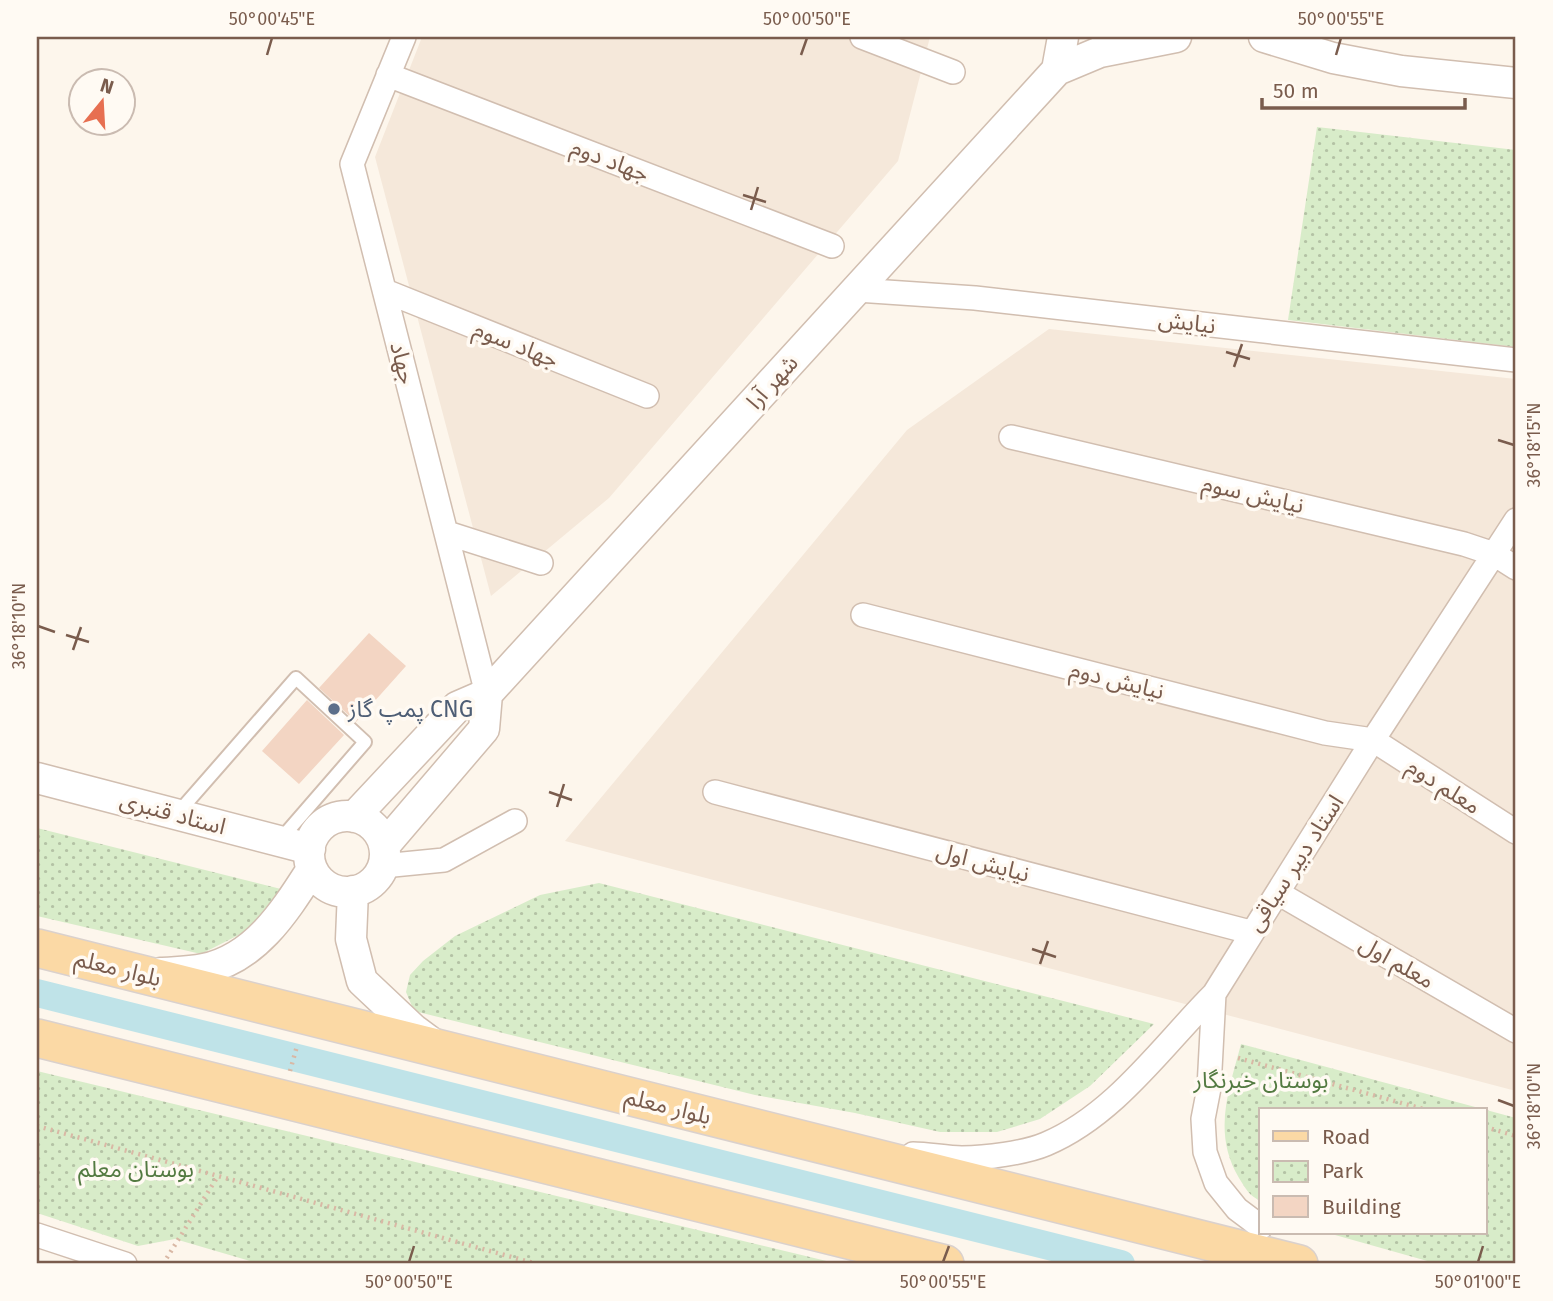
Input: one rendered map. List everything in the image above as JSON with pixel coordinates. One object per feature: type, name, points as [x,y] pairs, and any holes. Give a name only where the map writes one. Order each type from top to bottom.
[{"type":"main road","name":"بلوار معلم","points":[[37,948],[1299,1264]]},
{"type":"main road","points":[[37,1038],[945,1264]]},
{"type":"street","name":"جهاد","points":[[404,37],[352,164],[487,694]]},
{"type":"street","points":[[862,37],[953,72]]},
{"type":"street","points":[[1057,70],[1063,37]]},
{"type":"street","points":[[1057,70],[1100,52],[1176,37]]},
{"type":"street","points":[[1264,37],[1333,58],[1401,71],[1516,83]]},
{"type":"street","name":"شهر آرا","points":[[354,817],[457,707],[487,694],[1057,70]]},
{"type":"street","name":"جهاد دوم","points":[[388,75],[832,246]]},
{"type":"street","name":"نيايش","points":[[857,290],[975,298],[1516,360]]},
{"type":"street","name":"جهاد سوم","points":[[385,291],[647,396]]},
{"type":"street","name":"نیایش سوم","points":[[1012,437],[1464,544],[1494,554],[1516,568]]},
{"type":"street","name":"استاد دبیر سیاقی","points":[[1259,1226],[1237,1209],[1216,1183],[1205,1152],[1203,1119],[1209,1088],[1214,994],[1250,932],[1278,893],[1373,740],[1516,520]]},
{"type":"street","points":[[447,533],[541,563]]},
{"type":"street","name":"نیایش دوم","points":[[863,615],[1325,733],[1373,740]]},
{"type":"street","points":[[311,859],[319,879],[329,887],[353,891],[372,883],[384,856],[484,729],[487,694]]},
{"type":"street","name":"معلم دوم","points":[[1373,740],[1516,832]]},
{"type":"street","name":"استاد قنبری","points":[[37,778],[279,841],[311,859]]},
{"type":"street","name":"نیایش اول","points":[[715,792],[1250,932]]},
{"type":"street","points":[[142,974],[204,969],[233,959],[257,943],[290,904],[311,859],[313,837],[320,827],[330,820],[342,816],[354,817],[374,827],[384,856]]},
{"type":"street","points":[[384,856],[444,860],[515,821]]},
{"type":"street","points":[[353,891],[351,939],[362,981],[413,1029],[442,1050]]},
{"type":"street","name":"معلم اول","points":[[1278,893],[1516,1031]]},
{"type":"street","points":[[853,1152],[962,1158],[1002,1154],[1045,1144],[1078,1126],[1114,1100],[1214,994]]},
{"type":"street","points":[[1271,1234],[1318,1264]]},
{"type":"street","points":[[37,1235],[125,1264]]},
{"type":"lane","points":[[177,814],[296,678],[365,742],[279,841]]},
{"type":"path","points":[[287,1080],[299,1038]]},
{"type":"path","points":[[1238,1058],[1420,1108]]},
{"type":"path","points":[[37,1126],[537,1264]]},
{"type":"path","points":[[1486,1127],[1516,1136]]},
{"type":"path","points":[[163,1264],[218,1176]]},
{"type":"shaded area","points":[[422,37],[930,37],[898,161],[609,498],[491,596],[375,157]]},
{"type":"shaded area","points":[[1049,329],[1516,379],[1516,1091],[565,841],[907,430]]},
{"type":"green space","points":[[1317,127],[1516,150],[1516,347],[1288,320]]},
{"type":"green space","points":[[37,828],[281,889],[288,910],[201,954],[37,916]]},
{"type":"green space","points":[[599,883],[1154,1024],[1090,1086],[1040,1119],[997,1132],[940,1132],[755,1095],[414,1011],[406,992],[410,975],[455,936],[540,895]]},
{"type":"green space","name":"بوستان خبرنگار","points":[[1241,1044],[1479,1108],[1259,1108],[1259,1200],[1248,1192],[1239,1178],[1226,1145],[1225,1111]]},
{"type":"green space","name":"بوستان معلم","points":[[37,1071],[839,1264],[260,1264],[175,1239],[138,1246],[37,1213]]},
{"type":"green space","name":"بوستان خبرنگار","points":[[1486,1110],[1516,1118],[1516,1264],[1438,1264],[1332,1234],[1486,1234]]},
{"type":"building","points":[[369,633],[406,666],[356,722],[319,688]]},
{"type":"building","points":[[307,700],[344,735],[299,784],[262,751]]},
{"type":"waterway","points":[[37,993],[1121,1264]]},
{"type":"place","name":"پمپ گاز CNG","points":[[334,709]]}]
